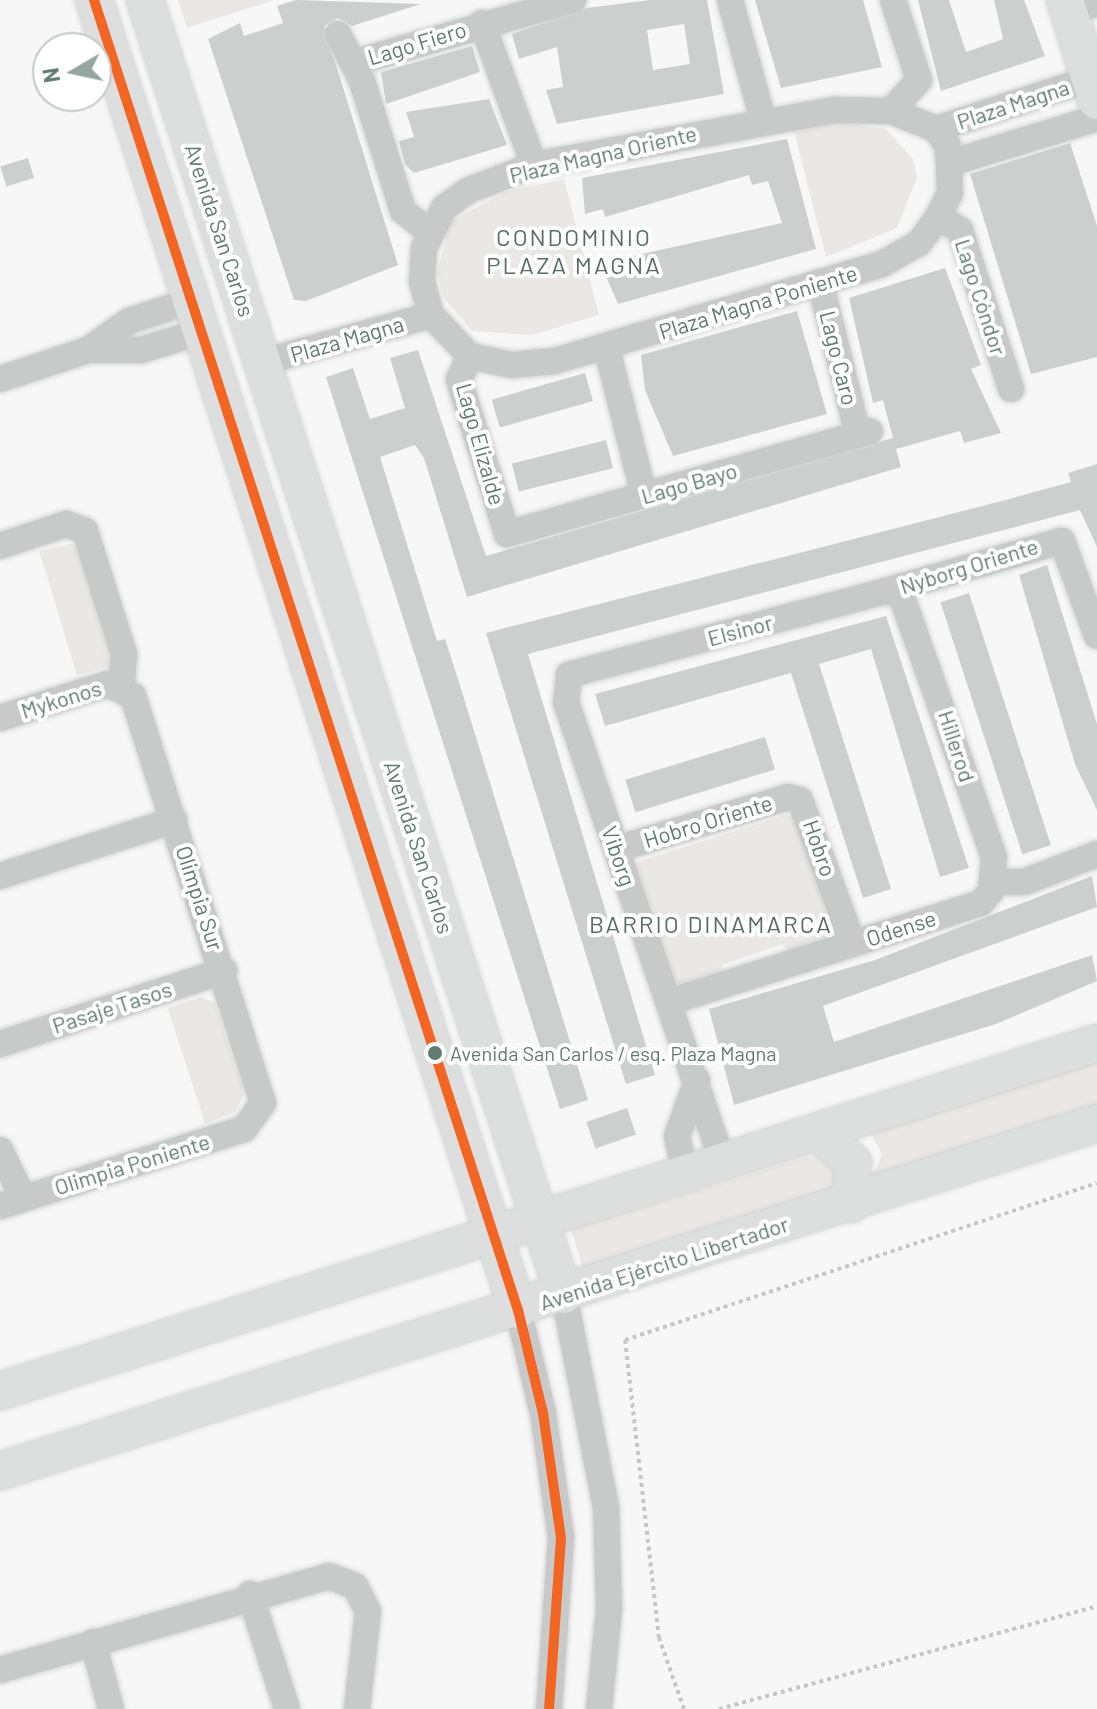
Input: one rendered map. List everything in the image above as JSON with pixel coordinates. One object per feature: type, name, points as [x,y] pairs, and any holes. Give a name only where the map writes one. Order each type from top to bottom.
[{"type":"main road","points":[[94,0],[518,1310]]},
{"type":"main road","name":"Avenida San Carlos","points":[[145,0],[564,1295]]},
{"type":"main road","points":[[1077,5],[1094,90]]},
{"type":"main road","points":[[248,477],[295,463]]},
{"type":"main road","points":[[0,1391],[822,1135],[1097,1043]]},
{"type":"main road","name":"Avenida Ejército Libertador","points":[[0,1471],[518,1310],[1097,1123]]},
{"type":"main road","points":[[822,1135],[853,1163],[851,1204]]},
{"type":"street","name":"Lago Fiero","points":[[353,63],[482,23],[573,0]]},
{"type":"street","points":[[730,0],[763,120]]},
{"type":"street","points":[[891,111],[919,80],[893,0]]},
{"type":"street","points":[[482,23],[534,165]]},
{"type":"street","points":[[338,34],[353,63],[403,211],[429,232],[421,265],[431,315],[470,356]]},
{"type":"street","name":"Plaza Magna","points":[[936,129],[1094,90]]},
{"type":"street","name":"Plaza Magna Oriente","points":[[429,232],[467,191],[534,165],[763,120],[891,111],[936,129]]},
{"type":"street","name":"Plaza Magna","points":[[950,163],[1097,118]]},
{"type":"street","name":"Plaza Magna Poniente","points":[[470,356],[512,365],[607,349],[882,264],[919,243],[938,217],[950,193],[950,163],[936,129]]},
{"type":"street","name":"Lago Cóndor","points":[[938,217],[960,230],[1011,389]]},
{"type":"street","name":"Lago Caro","points":[[820,282],[864,433]]},
{"type":"street","name":"Plaza Magna","points":[[263,362],[431,315]]},
{"type":"street","points":[[0,379],[88,350],[129,321],[195,317]]},
{"type":"street","points":[[607,349],[644,495]]},
{"type":"street","name":"Lago Elizalde","points":[[470,356],[459,380],[507,534]]},
{"type":"street","name":"Lago Bayo","points":[[507,534],[864,433]]},
{"type":"street","points":[[0,546],[66,524],[80,528],[124,654],[122,686]]},
{"type":"street","name":"Nyborg Oriente","points":[[897,597],[1052,541],[1070,550],[1097,636]]},
{"type":"street","name":"Elsinor","points":[[569,675],[897,597]]},
{"type":"street","name":"Hillerod","points":[[897,597],[994,857],[993,887]]},
{"type":"street","name":"Viborg","points":[[569,675],[566,702],[724,1165]]},
{"type":"street","name":"Mykonos","points":[[0,718],[108,684],[122,686]]},
{"type":"street","name":"Olimpia Sur","points":[[122,686],[136,702],[263,1092],[259,1114]]},
{"type":"street","name":"Hobro Oriente","points":[[617,849],[788,797],[800,800]]},
{"type":"street","name":"Hobro","points":[[800,800],[853,944]]},
{"type":"street","points":[[0,876],[174,820]]},
{"type":"street","points":[[993,887],[1024,882],[1097,854]]},
{"type":"street","name":"Odense","points":[[669,1002],[981,903],[993,887]]},
{"type":"street","name":"Pasaje Tasos","points":[[0,1044],[224,971]]},
{"type":"street","points":[[686,1177],[677,1136],[697,1081]]},
{"type":"street","name":"Olimpia Poniente","points":[[11,1202],[234,1132],[259,1114]]},
{"type":"street","points":[[0,1150],[11,1202]]},
{"type":"street","name":"Avenida San Carlos","points":[[564,1295],[606,1508],[609,1609],[599,1709]]},
{"type":"street","points":[[518,1310],[543,1413],[561,1538],[549,1709]]},
{"type":"street","points":[[0,1670],[250,1594],[329,1576],[361,1593],[369,1621],[357,1709]]},
{"type":"street","points":[[250,1594],[287,1709]]},
{"type":"street","points":[[93,1642],[111,1709]]},
{"type":"path","points":[[684,1709],[659,1638],[625,1340],[1097,1183]]},
{"type":"path","points":[[719,1709],[1097,1606]]},
{"type":"shaded area","points":[[178,0],[274,0],[187,28]]},
{"type":"shaded area","points":[[836,122],[886,129],[913,159],[917,178],[897,228],[826,257],[794,131]]},
{"type":"shaded area","points":[[564,179],[599,315],[532,335],[472,331],[444,298],[437,274],[451,221],[508,191]]},
{"type":"shaded area","points":[[70,544],[81,547],[118,653],[111,666],[77,675],[39,551]]},
{"type":"shaded area","name":"BARRIO DINAMARCA","points":[[786,815],[799,819],[835,936],[791,956],[783,944],[722,965],[725,977],[676,991],[634,863]]},
{"type":"shaded area","points":[[202,997],[215,1003],[245,1093],[235,1112],[205,1124],[168,1008]]},
{"type":"shaded area","points":[[1097,1060],[1097,1105],[871,1180],[882,1155],[869,1130]]},
{"type":"shaded area","points":[[814,1155],[837,1161],[836,1197],[584,1273],[571,1229]]},
{"type":"building","points":[[296,0],[421,4],[352,26],[338,18],[324,26],[398,265],[306,301],[294,300],[208,39],[240,23],[244,36],[283,23],[277,6]]},
{"type":"building","points":[[650,0],[707,0],[724,94],[557,124],[546,90],[563,87],[557,47],[519,59],[512,34],[586,8]],"holes":[[[684,24],[690,64],[653,70],[647,30]]]},
{"type":"building","points":[[755,0],[863,0],[882,67],[781,88]]},
{"type":"building","points":[[918,0],[949,0],[966,52],[1003,39],[994,0],[1024,0],[1045,56],[941,91]]},
{"type":"building","points":[[472,46],[480,72],[386,104],[381,72]]},
{"type":"building","points":[[489,99],[507,145],[414,173],[405,164],[399,141],[414,137],[406,112]]},
{"type":"building","points":[[787,139],[816,249],[618,304],[604,272],[621,267],[619,259],[782,223],[768,181],[752,185],[749,175],[605,217],[603,209],[585,214],[582,178]]},
{"type":"building","points":[[1070,143],[1097,226],[1097,357],[1031,374],[970,174]]},
{"type":"building","points":[[28,158],[34,178],[6,187],[0,166]]},
{"type":"building","points":[[945,268],[981,365],[971,369],[1001,433],[964,443],[960,431],[896,449],[901,467],[467,597],[424,458],[415,445],[380,457],[437,641],[445,639],[458,679],[588,1100],[560,1109],[326,377],[353,368],[370,419],[405,408],[390,358],[418,350],[486,556],[893,438],[883,400],[873,403],[849,298]]},
{"type":"building","points":[[797,311],[827,414],[673,456],[645,390],[641,355]]},
{"type":"building","points":[[585,373],[593,401],[500,428],[492,400]]},
{"type":"building","points":[[606,440],[613,468],[519,492],[512,463]]},
{"type":"building","points":[[1097,464],[1097,547],[1080,510],[528,654],[655,1075],[626,1084],[486,633],[1071,482],[1068,473]]},
{"type":"building","points":[[1047,565],[1097,724],[1097,810],[1075,764],[1019,575]]},
{"type":"building","points":[[969,593],[1051,845],[1022,854],[940,602]]},
{"type":"building","points":[[886,616],[969,868],[940,877],[871,649],[819,664],[891,889],[863,898],[791,673],[605,726],[595,694]]},
{"type":"building","points":[[765,737],[775,770],[635,812],[625,780]]},
{"type":"building","points":[[1092,876],[1097,907],[823,1006],[834,1042],[1092,955],[1097,981],[996,1024],[734,1105],[709,1009],[875,960]]},
{"type":"building","points":[[627,1108],[636,1134],[595,1148],[586,1122]]},
{"type":"transit line","points":[[94,0],[518,1310],[543,1413],[561,1538],[549,1709]]},
{"type":"place","name":"Avenida San Carlos / esq. Plaza Magna","points":[[435,1053]]},
{"type":"district","name":"CONDOMINIO PLAZA MAGNA","points":[[574,251]]},
{"type":"district","name":"BARRIO DINAMARCA","points":[[711,924]]}]
